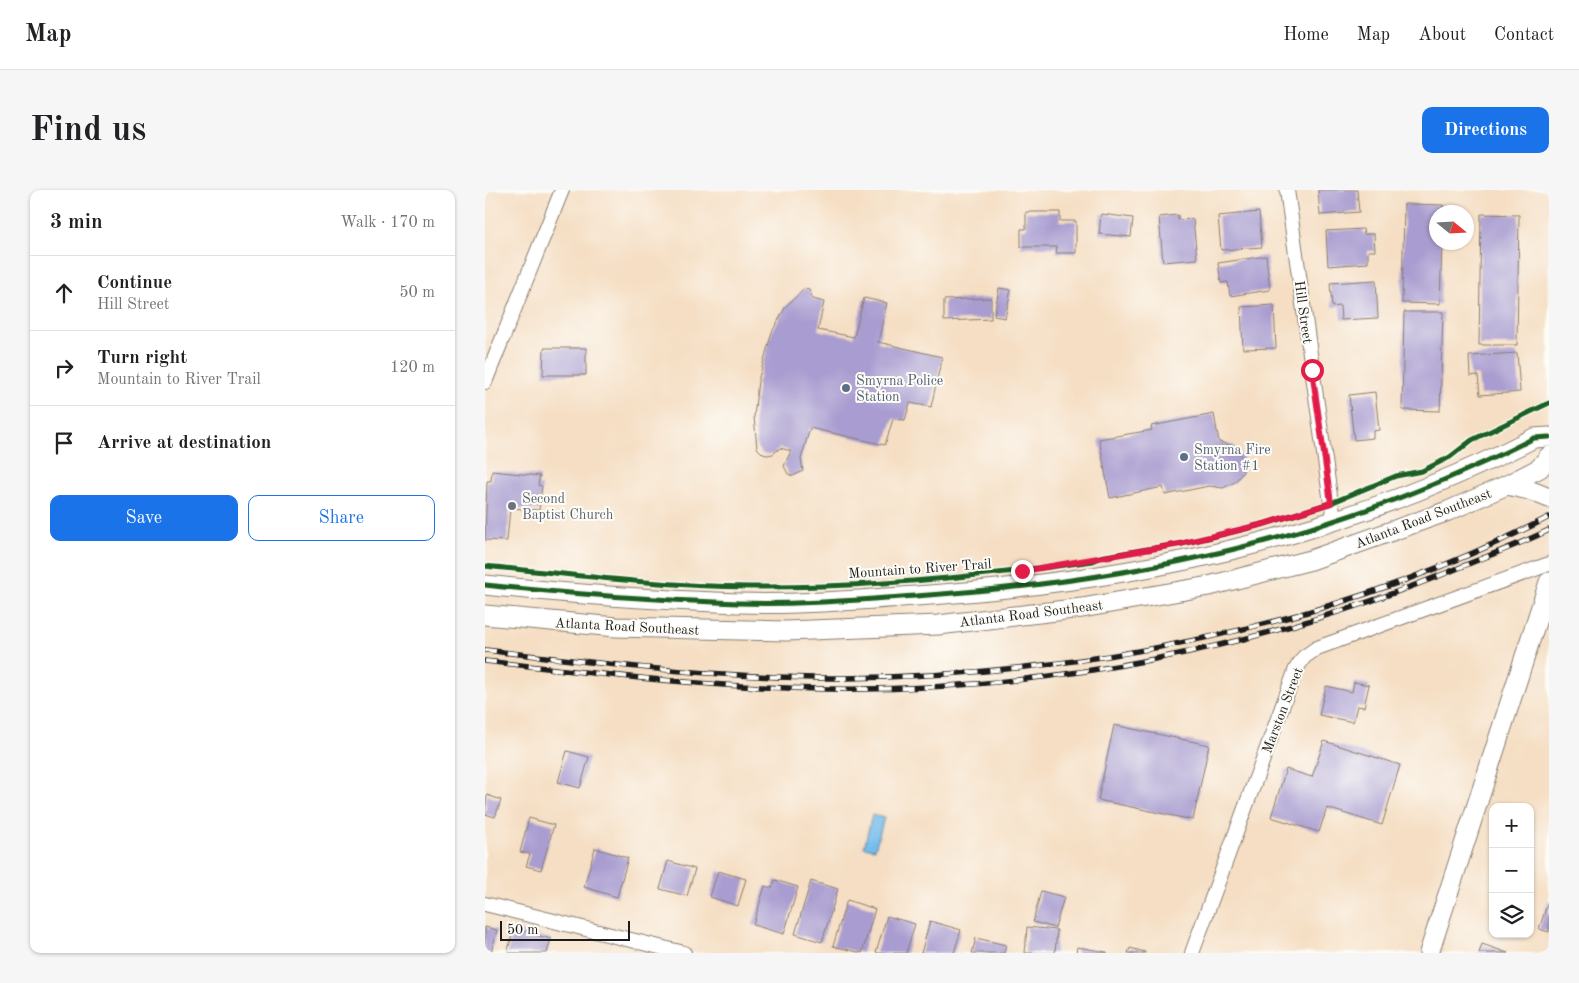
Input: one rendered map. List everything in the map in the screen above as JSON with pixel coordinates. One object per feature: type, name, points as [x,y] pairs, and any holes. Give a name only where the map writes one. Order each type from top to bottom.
[{"type":"main road","name":"Atlanta Road Southeast","points":[[485,585],[620,597],[741,603],[865,600],[970,593],[1078,580],[1170,564],[1251,547],[1336,522],[1394,501],[1534,438],[1549,437]]},
{"type":"main road","name":"Atlanta Road Southeast","points":[[485,615],[617,627],[777,631],[850,630],[937,624],[1082,608],[1209,586],[1311,560],[1448,511],[1540,468],[1549,456]]},
{"type":"main road","points":[[1507,485],[1529,490],[1549,498]]},
{"type":"main road","points":[[1429,953],[1549,582]]},
{"type":"street","points":[[485,382],[562,190]]},
{"type":"street","name":"Hill Street","points":[[1287,190],[1331,503],[1336,522]]},
{"type":"street","name":"Marston Street","points":[[1193,953],[1296,669],[1304,657],[1317,648],[1549,564]]},
{"type":"street","points":[[485,904],[664,951],[684,953]]},
{"type":"water","points":[[872,815],[884,818],[875,849],[864,847]]},
{"type":"building","points":[[1318,190],[1357,190],[1359,212],[1320,215]]},
{"type":"building","points":[[1404,204],[1443,205],[1429,205],[1429,250],[1442,250],[1440,304],[1402,303]]},
{"type":"building","points":[[1026,212],[1060,212],[1060,221],[1076,221],[1076,253],[1056,253],[1057,247],[1021,247],[1021,229],[1026,229]]},
{"type":"building","points":[[1259,212],[1262,247],[1221,250],[1218,216]]},
{"type":"building","points":[[1101,214],[1133,218],[1131,237],[1099,234]]},
{"type":"building","points":[[1481,214],[1519,215],[1517,345],[1479,345]]},
{"type":"building","points":[[1178,215],[1178,220],[1193,219],[1197,259],[1163,262],[1159,217]]},
{"type":"building","points":[[1363,229],[1364,234],[1374,234],[1375,251],[1368,251],[1368,263],[1328,266],[1326,231]]},
{"type":"building","points":[[1266,256],[1270,290],[1230,296],[1228,282],[1221,283],[1218,263]]},
{"type":"building","points":[[1376,280],[1378,318],[1341,320],[1340,306],[1332,307],[1330,283]]},
{"type":"building","points":[[999,288],[1011,290],[1005,318],[994,316]]},
{"type":"building","name":"Smyrna Police Station","points":[[804,289],[809,290],[813,299],[824,302],[818,330],[854,337],[864,298],[887,303],[878,342],[942,357],[931,407],[910,403],[905,420],[893,419],[885,445],[810,428],[801,459],[803,471],[793,476],[788,474],[784,466],[791,451],[780,448],[773,454],[767,455],[757,448],[754,417],[758,381],[772,332],[786,306]]},
{"type":"building","points":[[991,298],[991,319],[944,321],[944,300]]},
{"type":"building","points":[[1274,305],[1276,348],[1243,349],[1241,307]]},
{"type":"building","points":[[1404,312],[1443,312],[1440,411],[1402,410]]},
{"type":"building","points":[[544,348],[586,348],[586,375],[543,375]]},
{"type":"building","points":[[1517,353],[1520,392],[1480,395],[1478,375],[1470,376],[1469,356]]},
{"type":"building","points":[[1375,392],[1379,430],[1373,431],[1373,438],[1354,440],[1349,395]]},
{"type":"building","points":[[1214,414],[1219,442],[1234,446],[1243,458],[1243,472],[1235,482],[1223,488],[1209,486],[1165,495],[1163,487],[1110,498],[1099,439],[1152,430],[1151,426]]},
{"type":"building","name":"Second Baptist Church","points":[[492,471],[540,476],[538,485],[542,486],[539,510],[510,508],[507,541],[485,540],[487,481],[491,481]]},
{"type":"building","points":[[1354,682],[1369,685],[1364,707],[1357,706],[1353,722],[1319,715],[1326,686],[1352,692]]},
{"type":"building","points":[[1114,725],[1209,745],[1193,820],[1098,800]]},
{"type":"building","points":[[1324,741],[1400,765],[1382,825],[1327,808],[1319,832],[1271,817],[1286,769],[1312,777]]},
{"type":"building","points":[[567,751],[589,757],[580,788],[558,782]]},
{"type":"building","points":[[487,795],[501,800],[495,817],[485,814]]},
{"type":"building","points":[[529,818],[554,825],[541,870],[526,866],[530,854],[520,852]]},
{"type":"building","points":[[595,848],[628,858],[617,897],[584,887]]},
{"type":"building","points":[[668,861],[695,869],[687,896],[660,889]]},
{"type":"building","points":[[718,871],[746,879],[738,906],[710,897]]},
{"type":"building","points":[[775,880],[798,887],[784,934],[753,925],[765,886],[772,888]]},
{"type":"building","points":[[811,881],[838,889],[822,942],[795,934]]},
{"type":"building","points":[[1041,891],[1064,897],[1055,928],[1033,922]]},
{"type":"building","points":[[1549,899],[1549,932],[1539,929]]},
{"type":"building","points":[[847,900],[875,909],[862,953],[833,946]]},
{"type":"building","points":[[887,916],[915,924],[906,953],[876,953]]},
{"type":"building","points":[[930,921],[961,930],[954,953],[921,953]]},
{"type":"building","points":[[485,927],[497,930],[491,953],[485,953]]},
{"type":"building","points":[[1027,927],[1057,930],[1055,953],[1025,953]]},
{"type":"building","points":[[514,929],[551,939],[547,953],[507,953]]},
{"type":"building","points":[[976,938],[1006,945],[1004,953],[972,953]]},
{"type":"building","points":[[1482,944],[1508,953],[1479,953]]},
{"type":"building","points":[[1077,947],[1107,952],[1107,953],[1076,953]]},
{"type":"building","points":[[1130,948],[1145,952],[1145,953],[1128,953]]},
{"type":"railway","points":[[485,650],[665,670],[800,678],[935,675],[1025,667],[1116,655],[1206,638],[1295,615],[1383,588],[1467,555],[1549,517]]},
{"type":"railway","points":[[485,661],[699,683],[828,689],[911,688],[1075,673],[1157,658],[1238,640],[1318,618],[1396,592],[1502,551],[1549,530]]},
{"type":"cycle path","name":"Mountain to River Trail","points":[[485,566],[683,585],[793,587],[922,580],[1008,572],[1093,561],[1101,557],[1180,544],[1228,533],[1331,503],[1396,476],[1422,471],[1450,457],[1472,440],[1549,403]]},
{"type":"cycle path","points":[[485,585],[643,598],[738,603],[782,603],[916,596],[998,589],[1078,579],[1156,566],[1234,549],[1310,528],[1385,503],[1460,473],[1534,438],[1549,437]]},
{"type":"place","name":"Smyrna Police Station","points":[[846,388]]},
{"type":"place","name":"Smyrna Fire Station #1","points":[[1184,457]]},
{"type":"place","name":"Second Baptist Church","points":[[512,506]]},
{"type":"route","points":[[1022,571],[1180,544],[1264,524],[1331,503],[1312,370]]}]
